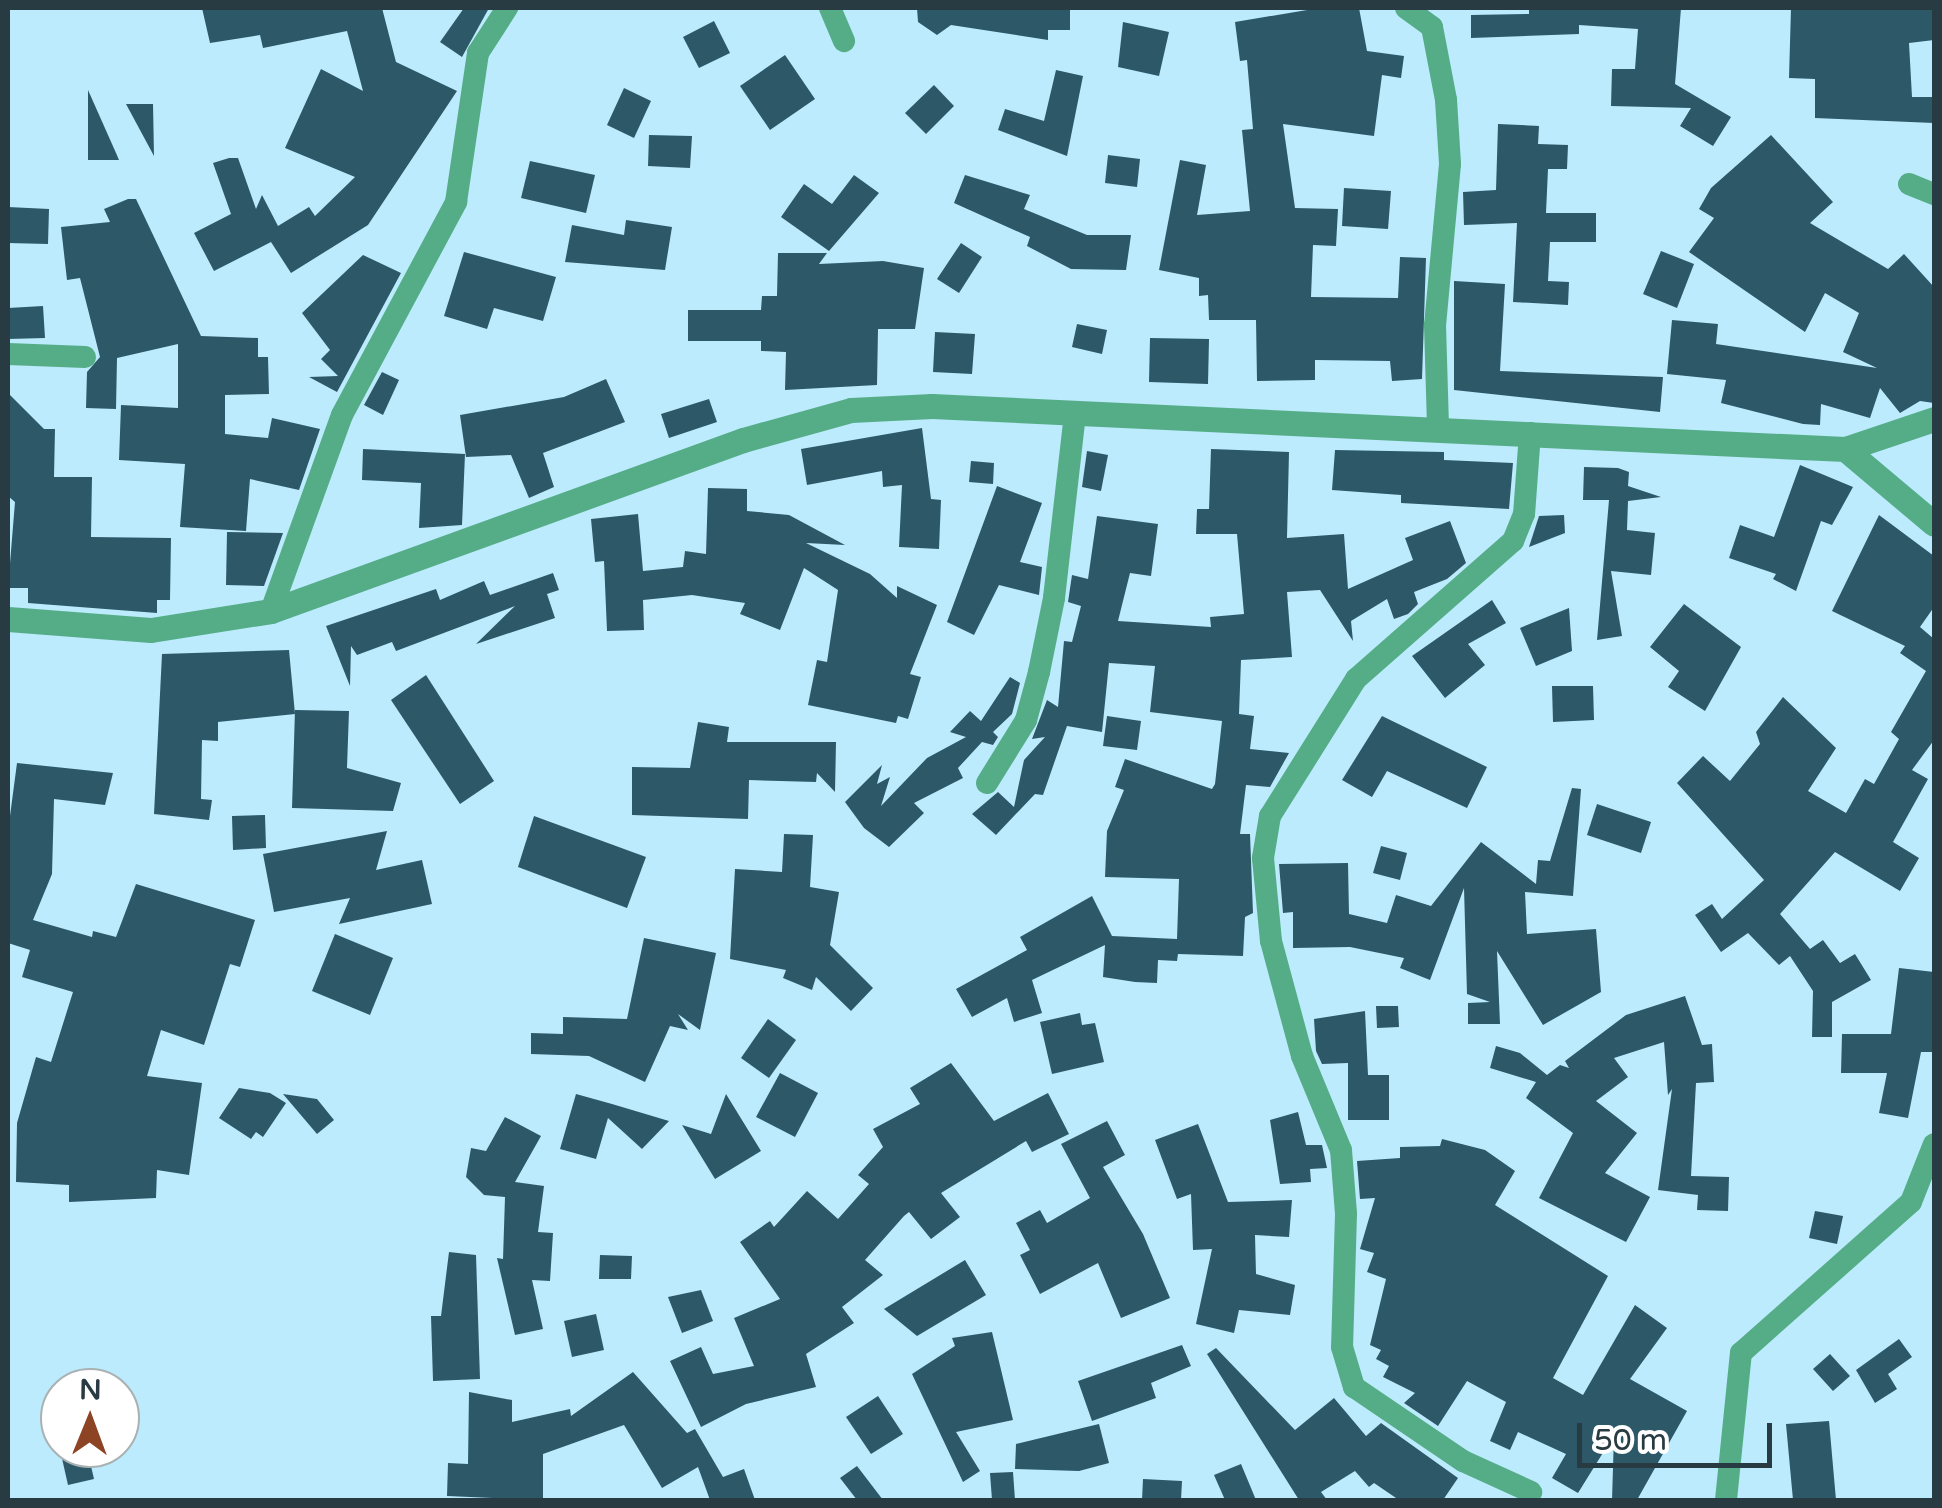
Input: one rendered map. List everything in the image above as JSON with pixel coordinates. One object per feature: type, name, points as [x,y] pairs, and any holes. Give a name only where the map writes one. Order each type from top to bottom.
[{"type":"street","points":[[271,611],[342,415],[456,202],[478,53],[507,8]]},
{"type":"street","points":[[830,8],[844,41]]},
{"type":"street","points":[[1406,8],[1432,27],[1446,100],[1450,164],[1435,325],[1438,428]]},
{"type":"street","points":[[1910,184],[1934,194]]},
{"type":"street","points":[[8,354],[85,357]]},
{"type":"street","points":[[8,619],[150,630],[271,611],[816,418],[932,406],[1845,449],[1934,419]]},
{"type":"street","points":[[988,782],[1026,720],[1039,672],[1054,598],[1074,413]]},
{"type":"street","points":[[1530,433],[1524,514],[1513,541],[1356,679],[1270,816],[1263,858],[1271,941],[1302,1056],[1340,1150],[1346,1214],[1342,1347],[1354,1386],[1463,1460],[1530,1492]]},
{"type":"street","points":[[1845,449],[1934,524]]},
{"type":"street","points":[[1726,1500],[1741,1353],[1911,1202],[1934,1144]]},
{"type":"building","points":[[202,8],[382,8],[396,62],[457,91],[368,225],[291,273],[271,242],[214,271],[194,233],[231,214],[213,163],[238,158],[256,209],[262,195],[278,226],[309,207],[315,216],[355,177],[285,148],[321,69],[363,91],[347,31],[263,48],[260,35],[210,43]]},
{"type":"building","points":[[464,8],[489,8],[462,57],[440,42]]},
{"type":"building","points":[[917,8],[1070,8],[1070,30],[1048,30],[1048,40],[951,25],[937,35],[918,22]]},
{"type":"building","points":[[1319,8],[1359,8],[1367,51],[1404,56],[1401,78],[1382,75],[1374,136],[1283,124],[1295,208],[1338,209],[1336,246],[1313,245],[1311,297],[1398,298],[1400,257],[1426,258],[1422,379],[1392,381],[1390,361],[1315,360],[1315,380],[1257,381],[1256,320],[1209,320],[1208,295],[1199,296],[1199,278],[1159,270],[1180,160],[1206,165],[1197,215],[1250,211],[1242,130],[1253,129],[1247,60],[1240,61],[1235,22]]},
{"type":"building","points":[[1529,8],[1681,8],[1675,84],[1731,117],[1713,146],[1680,126],[1691,108],[1611,106],[1612,69],[1635,69],[1638,29],[1579,25],[1579,34],[1471,38],[1471,15],[1529,14]]},
{"type":"building","points":[[1791,8],[1934,8],[1934,40],[1909,43],[1912,97],[1934,97],[1934,123],[1815,118],[1815,79],[1789,78]]},
{"type":"building","points":[[714,21],[730,53],[699,68],[683,37]]},
{"type":"building","points":[[1123,22],[1169,32],[1159,76],[1118,67]]},
{"type":"building","points":[[785,55],[815,99],[770,130],[740,86]]},
{"type":"building","points":[[1056,70],[1083,76],[1067,156],[998,130],[1005,109],[1044,121]]},
{"type":"building","points":[[934,85],[954,106],[926,134],[905,113]]},
{"type":"building","points":[[624,88],[651,101],[634,138],[607,125]]},
{"type":"building","points":[[88,90],[116,153],[119,160],[88,160]]},
{"type":"building","points":[[126,104],[153,104],[154,156]]},
{"type":"building","points":[[1498,124],[1539,126],[1538,144],[1568,145],[1567,169],[1548,169],[1546,213],[1596,213],[1596,242],[1550,242],[1548,281],[1569,282],[1568,305],[1513,302],[1517,223],[1464,225],[1463,192],[1496,190]]},
{"type":"building","points":[[649,135],[692,136],[690,168],[648,166]]},
{"type":"building","points":[[1771,135],[1833,202],[1810,223],[1888,269],[1904,254],[1934,287],[1934,403],[1920,401],[1900,413],[1880,388],[1870,418],[1821,404],[1820,425],[1803,424],[1721,403],[1726,380],[1667,374],[1672,320],[1718,324],[1716,344],[1877,368],[1843,352],[1859,313],[1825,293],[1805,332],[1689,252],[1714,218],[1699,209],[1711,188]]},
{"type":"building","points":[[1108,155],[1140,159],[1137,187],[1105,183]]},
{"type":"building","points":[[530,161],[595,175],[586,213],[521,198]]},
{"type":"building","points":[[854,175],[879,193],[829,251],[781,217],[804,184],[832,204]]},
{"type":"building","points":[[965,175],[1030,195],[1024,209],[1087,235],[1131,235],[1126,270],[1071,269],[1027,246],[1030,237],[954,203]]},
{"type":"building","points":[[1344,188],[1391,191],[1388,229],[1342,226]]},
{"type":"building","points":[[136,199],[201,336],[258,338],[258,357],[268,357],[269,394],[225,395],[225,434],[268,438],[272,418],[320,429],[299,490],[250,479],[246,531],[180,527],[185,464],[119,460],[121,405],[178,408],[178,344],[117,358],[116,409],[86,408],[87,372],[100,357],[80,278],[67,280],[61,227],[110,222],[104,209]]},
{"type":"building","points":[[8,207],[49,209],[48,244],[8,243]]},
{"type":"building","points":[[626,220],[672,227],[665,270],[565,262],[572,225],[624,235]]},
{"type":"building","points":[[961,243],[982,257],[959,293],[937,279]]},
{"type":"building","points":[[1661,251],[1694,264],[1677,308],[1643,294]]},
{"type":"building","points":[[464,252],[556,277],[543,321],[494,308],[487,329],[444,316]]},
{"type":"building","points":[[778,253],[827,253],[819,264],[883,261],[924,268],[915,329],[878,329],[877,385],[785,390],[786,352],[761,351],[761,341],[688,341],[688,310],[761,310],[762,296],[777,296]]},
{"type":"building","points":[[363,255],[401,273],[337,392],[309,377],[338,376],[321,359],[330,350],[302,313]]},
{"type":"building","points":[[1454,281],[1505,284],[1500,371],[1663,377],[1660,412],[1454,390]]},
{"type":"building","points":[[43,306],[45,338],[8,339],[8,308]]},
{"type":"building","points":[[1077,324],[1107,330],[1102,354],[1072,347]]},
{"type":"building","points":[[935,332],[975,334],[972,374],[933,372]]},
{"type":"building","points":[[1150,338],[1209,339],[1208,384],[1149,382]]},
{"type":"building","points":[[382,372],[399,380],[383,415],[364,405]]},
{"type":"building","points":[[606,379],[625,422],[543,453],[554,487],[529,498],[511,455],[466,457],[460,415],[564,397]]},
{"type":"building","points":[[8,393],[44,429],[55,429],[54,477],[92,477],[91,537],[171,538],[170,600],[157,600],[157,613],[28,603],[28,588],[8,588],[15,502],[8,496]]},
{"type":"building","points":[[709,399],[717,422],[669,438],[661,414]]},
{"type":"building","points":[[922,428],[931,499],[941,500],[939,549],[899,547],[902,485],[883,487],[882,471],[807,485],[801,449]]},
{"type":"building","points":[[363,449],[465,454],[462,525],[419,528],[421,483],[362,480]]},
{"type":"building","points":[[1211,449],[1289,452],[1287,538],[1344,534],[1348,589],[1413,560],[1405,538],[1450,521],[1466,563],[1447,579],[1414,592],[1418,604],[1408,614],[1394,619],[1387,599],[1351,621],[1353,641],[1320,590],[1287,592],[1292,657],[1241,660],[1239,714],[1254,716],[1250,749],[1289,753],[1270,787],[1246,785],[1240,834],[1250,834],[1253,913],[1245,917],[1243,956],[1178,954],[1177,961],[1158,960],[1157,983],[1135,982],[1103,977],[1105,945],[1032,980],[1042,1013],[1014,1022],[1007,998],[972,1017],[956,989],[1027,950],[1020,937],[1092,896],[1112,936],[1177,939],[1179,879],[1105,877],[1107,831],[1124,790],[1115,787],[1125,759],[1212,789],[1215,784],[1222,721],[1150,712],[1155,666],[1109,663],[1102,732],[1067,726],[1043,795],[1035,794],[996,835],[972,814],[998,792],[1014,807],[1024,760],[1045,737],[1032,739],[1047,700],[1058,707],[1064,641],[1072,642],[1081,606],[1068,602],[1072,575],[1088,579],[1097,516],[1158,524],[1151,576],[1130,573],[1118,621],[1211,627],[1210,617],[1244,614],[1237,534],[1196,534],[1197,509],[1209,509]]},
{"type":"building","points":[[1335,450],[1444,452],[1444,460],[1513,463],[1509,509],[1401,503],[1401,495],[1332,490]]},
{"type":"building","points":[[1087,451],[1108,455],[1101,491],[1082,487]]},
{"type":"building","points":[[971,461],[994,463],[993,484],[969,482]]},
{"type":"building","points":[[1800,465],[1853,487],[1832,525],[1821,521],[1796,591],[1773,579],[1776,574],[1729,558],[1740,525],[1774,537]]},
{"type":"building","points":[[1584,467],[1629,472],[1628,486],[1661,497],[1628,501],[1627,530],[1655,533],[1651,575],[1611,571],[1622,636],[1597,640],[1609,500],[1583,500]]},
{"type":"building","points":[[997,486],[1042,503],[1020,562],[1042,567],[1039,595],[999,585],[974,635],[947,622]]},
{"type":"building","points":[[708,488],[747,489],[747,511],[789,515],[845,545],[806,543],[870,574],[897,598],[897,586],[937,605],[910,674],[921,677],[908,719],[898,716],[896,723],[808,705],[817,660],[827,662],[838,590],[804,568],[780,630],[740,614],[745,603],[692,595],[643,600],[644,630],[607,631],[604,561],[595,562],[591,519],[638,514],[643,571],[683,567],[685,551],[706,554]]},
{"type":"building","points":[[1564,515],[1565,533],[1529,547],[1539,516]]},
{"type":"building","points":[[1879,515],[1934,556],[1934,607],[1920,627],[1934,639],[1934,740],[1912,770],[1928,779],[1893,842],[1919,858],[1900,891],[1835,852],[1780,914],[1810,949],[1823,940],[1840,963],[1855,954],[1871,980],[1832,1002],[1832,1037],[1812,1037],[1813,991],[1790,956],[1779,965],[1748,933],[1721,952],[1695,915],[1712,904],[1722,919],[1764,880],[1677,783],[1703,756],[1730,781],[1760,744],[1756,732],[1783,697],[1836,748],[1808,791],[1846,813],[1865,779],[1874,784],[1899,739],[1891,732],[1926,671],[1900,653],[1905,646],[1832,611]]},
{"type":"building","points":[[227,532],[283,533],[264,586],[226,585]]},
{"type":"building","points":[[553,573],[559,590],[547,594],[555,618],[476,644],[515,606],[396,651],[392,642],[357,655],[351,646],[350,686],[326,626],[436,589],[440,600],[484,581],[490,595]]},
{"type":"building","points":[[1492,600],[1506,623],[1468,644],[1485,665],[1445,698],[1412,656]]},
{"type":"building","points":[[1684,604],[1741,647],[1705,711],[1668,687],[1679,671],[1650,647]]},
{"type":"building","points":[[1569,608],[1572,651],[1536,666],[1520,628]]},
{"type":"building","points":[[289,650],[295,714],[218,722],[218,741],[202,740],[201,799],[212,800],[209,820],[154,814],[162,654]]},
{"type":"building","points":[[426,675],[494,781],[460,804],[391,700]]},
{"type":"building","points":[[1010,677],[1020,683],[1012,714],[993,732],[998,737],[993,745],[982,742],[958,768],[963,778],[914,803],[924,813],[889,847],[864,828],[845,802],[882,765],[877,784],[890,777],[881,806],[927,758],[966,737],[950,732],[970,711],[981,721]]},
{"type":"building","points":[[1552,686],[1593,686],[1594,720],[1553,722]]},
{"type":"building","points":[[295,710],[349,711],[347,768],[401,783],[393,811],[292,808]]},
{"type":"building","points":[[1107,716],[1141,721],[1137,750],[1103,746]]},
{"type":"building","points":[[1382,716],[1487,767],[1467,808],[1387,771],[1372,797],[1342,780]]},
{"type":"building","points":[[698,722],[729,727],[727,742],[836,742],[835,792],[817,773],[816,782],[749,780],[748,819],[632,815],[632,767],[690,768]]},
{"type":"building","points":[[17,763],[113,773],[105,805],[54,799],[52,874],[33,920],[92,937],[93,931],[116,937],[136,884],[255,920],[240,967],[230,964],[204,1045],[161,1030],[147,1076],[202,1083],[189,1175],[157,1170],[156,1198],[69,1202],[69,1185],[16,1182],[17,1123],[36,1057],[51,1062],[73,992],[22,977],[30,950],[8,943],[8,831]]},
{"type":"building","points":[[1572,788],[1581,789],[1573,896],[1525,892],[1527,934],[1596,929],[1601,992],[1543,1025],[1497,951],[1500,1024],[1468,1024],[1468,1003],[1490,1002],[1467,994],[1464,888],[1430,980],[1400,968],[1404,958],[1350,947],[1293,948],[1293,912],[1283,913],[1279,864],[1348,863],[1349,914],[1387,923],[1396,895],[1431,906],[1481,842],[1536,884],[1538,860],[1550,861]]},
{"type":"building","points":[[1597,804],[1651,822],[1641,853],[1587,835]]},
{"type":"building","points":[[265,815],[266,848],[233,850],[232,816]]},
{"type":"building","points":[[534,816],[646,857],[627,908],[518,867]]},
{"type":"building","points":[[387,831],[376,870],[422,860],[432,904],[339,924],[350,898],[274,912],[263,854]]},
{"type":"building","points":[[784,834],[813,835],[810,887],[839,892],[830,945],[873,988],[851,1011],[816,977],[812,990],[783,978],[786,970],[730,959],[735,869],[782,872]]},
{"type":"building","points":[[1381,846],[1407,853],[1400,880],[1373,873]]},
{"type":"building","points":[[335,934],[393,958],[370,1015],[312,991]]},
{"type":"building","points":[[644,938],[716,953],[700,1030],[678,1014],[688,1030],[670,1026],[645,1082],[589,1056],[531,1054],[531,1033],[563,1034],[563,1017],[627,1019]]},
{"type":"building","points":[[1899,968],[1934,972],[1934,1052],[1921,1052],[1908,1118],[1879,1113],[1887,1073],[1841,1073],[1842,1034],[1891,1034]]},
{"type":"building","points":[[1685,996],[1702,1045],[1712,1044],[1714,1082],[1696,1083],[1691,1176],[1729,1177],[1728,1211],[1697,1210],[1698,1195],[1658,1190],[1672,1089],[1668,1095],[1664,1042],[1614,1058],[1628,1077],[1596,1101],[1637,1133],[1605,1173],[1650,1197],[1626,1242],[1539,1198],[1573,1133],[1526,1098],[1536,1082],[1490,1068],[1496,1046],[1520,1053],[1547,1075],[1560,1065],[1569,1068],[1565,1061],[1626,1015]]},
{"type":"building","points":[[1376,1006],[1398,1006],[1399,1027],[1377,1028]]},
{"type":"building","points":[[1365,1011],[1368,1075],[1389,1075],[1389,1120],[1348,1120],[1348,1063],[1322,1064],[1316,1051],[1314,1019]]},
{"type":"building","points":[[1080,1013],[1082,1025],[1095,1023],[1104,1062],[1052,1074],[1040,1022]]},
{"type":"building","points":[[768,1019],[796,1040],[769,1078],[741,1058]]},
{"type":"building","points":[[951,1063],[994,1121],[1048,1093],[1069,1134],[1032,1152],[1026,1141],[941,1193],[960,1217],[931,1239],[909,1212],[904,1216],[865,1260],[883,1275],[842,1307],[854,1323],[806,1354],[816,1387],[746,1404],[701,1427],[670,1361],[701,1347],[713,1374],[754,1366],[734,1318],[780,1299],[740,1242],[770,1221],[774,1227],[807,1191],[838,1219],[869,1184],[858,1175],[883,1147],[873,1129],[920,1104],[910,1088]]},
{"type":"building","points":[[780,1073],[818,1093],[795,1137],[756,1117]]},
{"type":"building","points":[[239,1088],[270,1093],[286,1103],[263,1137],[256,1132],[251,1139],[219,1118]]},
{"type":"building","points":[[283,1094],[317,1099],[334,1120],[317,1134]]},
{"type":"building","points":[[576,1094],[669,1121],[642,1149],[608,1118],[596,1159],[560,1149]]},
{"type":"building","points":[[726,1094],[761,1151],[715,1179],[682,1125],[711,1134]]},
{"type":"building","points":[[1298,1112],[1306,1145],[1322,1145],[1327,1168],[1310,1169],[1311,1182],[1280,1184],[1270,1120]]},
{"type":"building","points":[[505,1117],[541,1136],[515,1182],[544,1186],[538,1232],[553,1233],[550,1281],[532,1280],[543,1329],[515,1335],[497,1258],[503,1259],[505,1197],[484,1195],[466,1177],[471,1148],[486,1151]]},
{"type":"building","points":[[1107,1121],[1125,1155],[1103,1167],[1143,1234],[1170,1298],[1121,1318],[1098,1263],[1040,1294],[1020,1255],[1030,1250],[1016,1223],[1040,1210],[1047,1223],[1090,1198],[1061,1144]]},
{"type":"building","points":[[1198,1124],[1228,1202],[1292,1200],[1289,1237],[1255,1235],[1256,1274],[1295,1285],[1290,1315],[1239,1310],[1234,1333],[1196,1324],[1212,1249],[1193,1250],[1191,1194],[1177,1199],[1155,1140]]},
{"type":"building","points":[[1442,1139],[1485,1150],[1515,1171],[1495,1205],[1608,1276],[1553,1378],[1583,1395],[1635,1305],[1667,1328],[1630,1379],[1687,1411],[1637,1500],[1612,1500],[1614,1435],[1578,1493],[1552,1478],[1566,1454],[1518,1432],[1510,1450],[1490,1441],[1506,1402],[1467,1381],[1438,1426],[1404,1403],[1415,1393],[1383,1377],[1389,1366],[1376,1359],[1381,1350],[1370,1345],[1386,1279],[1367,1272],[1374,1253],[1360,1249],[1375,1198],[1360,1199],[1357,1161],[1400,1158],[1400,1147],[1440,1146]]},
{"type":"building","points":[[1815,1211],[1843,1216],[1837,1244],[1809,1238]]},
{"type":"building","points":[[449,1252],[476,1255],[480,1379],[433,1381],[431,1316],[441,1316]]},
{"type":"building","points":[[600,1255],[632,1256],[631,1279],[599,1279]]},
{"type":"building","points":[[965,1260],[986,1295],[917,1336],[884,1309]]},
{"type":"building","points":[[701,1290],[713,1321],[682,1333],[668,1297]]},
{"type":"building","points":[[596,1314],[604,1350],[572,1357],[564,1321]]},
{"type":"building","points":[[992,1332],[1013,1420],[956,1432],[980,1471],[963,1482],[912,1374],[955,1346],[952,1338]]},
{"type":"building","points":[[1899,1339],[1912,1357],[1888,1374],[1897,1389],[1875,1403],[1856,1370]]},
{"type":"building","points":[[1182,1345],[1191,1366],[1151,1383],[1156,1398],[1092,1421],[1078,1381]]},
{"type":"building","points":[[1216,1348],[1295,1430],[1334,1398],[1366,1436],[1381,1423],[1458,1478],[1443,1500],[1399,1500],[1374,1483],[1369,1487],[1355,1471],[1321,1492],[1327,1500],[1299,1500],[1207,1354]]},
{"type":"building","points":[[1830,1354],[1850,1376],[1833,1391],[1813,1369]]},
{"type":"building","points":[[633,1372],[687,1433],[695,1429],[723,1477],[744,1469],[755,1500],[710,1500],[698,1467],[662,1488],[624,1425],[543,1454],[543,1500],[447,1496],[448,1463],[468,1464],[469,1392],[512,1400],[512,1422],[570,1409],[571,1416]]},
{"type":"building","points":[[878,1396],[903,1434],[871,1454],[846,1417]]},
{"type":"building","points":[[1829,1421],[1836,1500],[1793,1500],[1786,1424]]},
{"type":"building","points":[[1099,1424],[1109,1463],[1079,1471],[1015,1469],[1016,1444]]},
{"type":"building","points":[[1241,1464],[1256,1500],[1225,1500],[1214,1475]]},
{"type":"building","points":[[857,1466],[883,1500],[857,1500],[840,1478]]},
{"type":"building","points":[[64,1468],[91,1468],[94,1479],[68,1485]]},
{"type":"building","points":[[1013,1472],[1015,1500],[992,1500],[990,1473]]},
{"type":"building","points":[[1143,1479],[1182,1481],[1181,1500],[1142,1500]]}]
